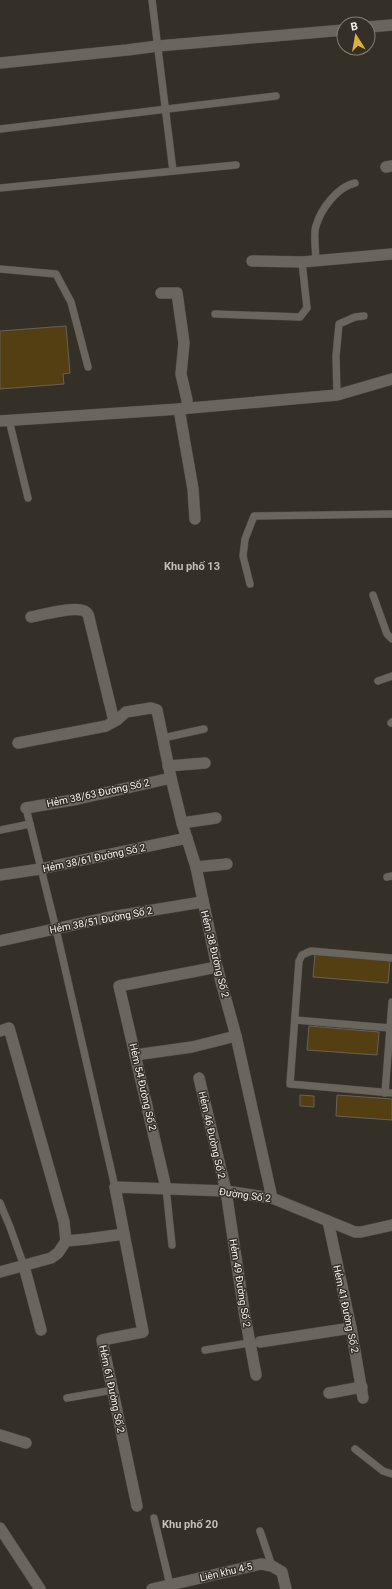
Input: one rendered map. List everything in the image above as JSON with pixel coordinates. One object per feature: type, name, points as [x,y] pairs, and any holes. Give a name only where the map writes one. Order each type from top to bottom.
[{"type":"street","points":[[376,26],[392,25]]},
{"type":"street","points":[[0,63],[158,46],[336,31]]},
{"type":"street","points":[[252,260],[302,262],[392,254]]},
{"type":"street","points":[[161,293],[177,293],[184,343],[181,374],[187,400],[183,408],[193,489],[195,519]]},
{"type":"street","points":[[5,420],[183,408],[337,395],[392,380]]},
{"type":"street","points":[[18,743],[106,726],[114,722],[87,612],[67,610],[31,617]]},
{"type":"street","name":"Hẻm 38 Đường Số 2","points":[[114,722],[126,712],[151,708],[157,710],[168,766],[182,823],[196,867],[216,967],[236,1036],[272,1198]]},
{"type":"street","points":[[168,766],[205,763]]},
{"type":"street","name":"Hẻm 38/63 Đường Số 2","points":[[26,808],[78,799],[171,778]]},
{"type":"street","points":[[182,823],[216,818]]},
{"type":"street","name":"Hẻm 38/61 Đường Số 2","points":[[0,875],[40,869],[187,838]]},
{"type":"street","points":[[196,867],[228,864]]},
{"type":"street","name":"Hẻm 38/51 Đường Số 2","points":[[0,941],[105,918],[202,902]]},
{"type":"street","name":"Hẻm 54 Đường Số 2","points":[[166,1188],[119,986],[216,967]]},
{"type":"street","points":[[0,1031],[9,1028],[64,1222],[66,1241],[58,1253],[51,1258],[0,1272]]},
{"type":"street","points":[[135,1056],[192,1047],[236,1036]]},
{"type":"street","name":"Hẻm 46 Đường Số 2","points":[[199,1078],[226,1191]]},
{"type":"street","name":"Đường Số 2","points":[[115,1187],[226,1191],[272,1198],[355,1232],[392,1225]]},
{"type":"street","name":"Hẻm 61 Đường Số 2","points":[[115,1187],[143,1332],[102,1340],[137,1506]]},
{"type":"street","name":"Hẻm 49 Đường Số 2","points":[[226,1191],[255,1342],[256,1375]]},
{"type":"street","name":"Hẻm 41 Đường Số 2","points":[[328,1221],[351,1328],[362,1392],[329,1393]]},
{"type":"street","points":[[66,1241],[87,1240],[124,1234]]},
{"type":"street","points":[[24,1266],[41,1330]]},
{"type":"street","points":[[255,1342],[351,1328]]},
{"type":"street","points":[[0,1435],[26,1443]]},
{"type":"street","points":[[0,1528],[40,1589]]},
{"type":"street","name":"Liên khu 4-5","points":[[152,1589],[260,1564],[272,1566]]},
{"type":"street","points":[[272,1566],[282,1572],[286,1589]]},
{"type":"lane","points":[[152,0],[173,171]]},
{"type":"lane","points":[[0,129],[276,96]]},
{"type":"lane","points":[[0,188],[236,165]]},
{"type":"lane","points":[[316,261],[315,227],[330,198],[349,184],[355,183]]},
{"type":"lane","points":[[215,314],[300,317],[307,308],[302,262]]},
{"type":"lane","points":[[0,269],[56,274],[71,302],[88,367]]},
{"type":"lane","points":[[337,395],[336,356],[339,324],[355,317],[364,316]]},
{"type":"lane","points":[[5,420],[28,498]]},
{"type":"lane","points":[[250,584],[243,556],[245,538],[254,516],[392,514]]},
{"type":"lane","points":[[373,595],[387,634],[392,639]]},
{"type":"lane","points":[[378,681],[392,676]]},
{"type":"lane","points":[[163,738],[204,730]]},
{"type":"lane","points":[[26,808],[56,929],[115,1187]]},
{"type":"lane","points":[[0,830],[30,824]]},
{"type":"lane","points":[[392,958],[311,951],[302,954],[299,961],[290,1084],[389,1093],[392,1002]]},
{"type":"lane","points":[[294,1020],[390,1028]]},
{"type":"lane","points":[[166,1188],[172,1245]]},
{"type":"lane","points":[[0,1204],[24,1266]]},
{"type":"lane","points":[[205,1350],[255,1342]]},
{"type":"lane","points":[[67,1398],[113,1390]]},
{"type":"lane","points":[[356,1449],[383,1471],[392,1474]]},
{"type":"lane","points":[[154,1518],[170,1584]]},
{"type":"lane","points":[[260,1531],[272,1566]]},
{"type":"building","points":[[66,326],[70,373],[63,374],[64,384],[0,389],[0,331]]},
{"type":"building","points":[[315,954],[390,960],[388,983],[313,977]]},
{"type":"building","points":[[309,1026],[379,1032],[377,1055],[307,1050]]},
{"type":"building","points":[[300,1095],[314,1096],[314,1107],[300,1106]]},
{"type":"building","points":[[337,1095],[392,1099],[392,1120],[336,1116]]},
{"type":"district","name":"Khu phố 13","points":[[192,566]]},
{"type":"district","name":"Khu phố 20","points":[[190,1524]]}]
